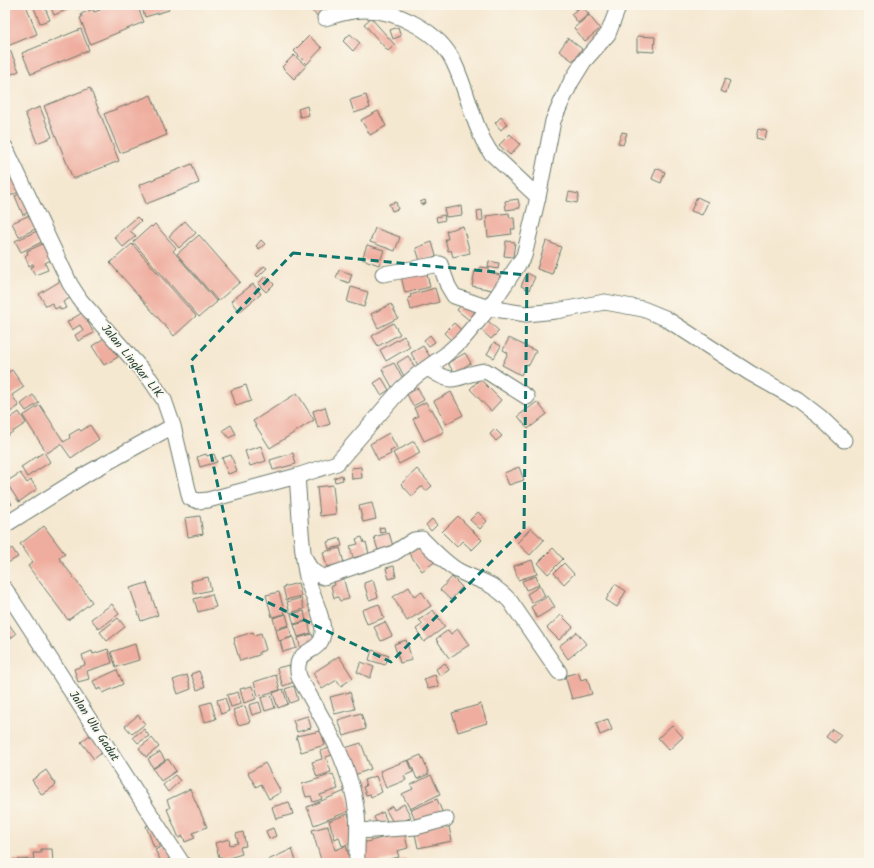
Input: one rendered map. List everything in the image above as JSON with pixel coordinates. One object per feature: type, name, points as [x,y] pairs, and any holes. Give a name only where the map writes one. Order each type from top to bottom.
[{"type":"street","points":[[356,863],[358,831],[355,799],[340,753],[299,677],[297,669],[297,662],[301,656],[316,648],[320,642],[323,632],[322,623],[307,578],[297,476],[332,466],[341,460],[401,389],[463,339],[489,308],[524,256],[538,197],[553,121],[571,82],[584,62],[608,34],[619,5]]},
{"type":"street","points":[[325,18],[343,12],[364,10],[384,13],[413,24],[433,36],[446,48],[454,63],[476,125],[486,146],[538,197]]},
{"type":"street","name":"Jalan Lingkar LIK","points":[[5,147],[70,284],[81,301],[150,379],[164,400],[173,426],[185,482],[193,500],[208,500],[297,476]]},
{"type":"street","points":[[383,274],[440,264],[448,286],[454,296],[489,308],[526,314],[556,311],[605,302],[648,311],[665,318],[750,373],[798,400],[820,417],[844,440]]},
{"type":"street","points":[[428,368],[443,378],[452,380],[486,371],[527,397]]},
{"type":"street","points":[[5,525],[88,473],[173,426]]},
{"type":"street","points":[[304,555],[311,570],[317,575],[324,577],[394,553],[414,540],[422,539],[448,564],[466,574],[492,585],[500,591],[510,601],[559,672]]},
{"type":"street","name":"Jalan Ulu Gadut","points":[[5,589],[182,863]]},
{"type":"street","points":[[358,831],[416,827],[446,819]]},
{"type":"highlighted area","points":[[293,253],[527,275],[524,529],[391,662],[240,589],[191,361]]},
{"type":"building","points":[[5,5],[26,5],[37,34],[5,47]]},
{"type":"building","points":[[33,5],[44,5],[50,20],[40,23]]},
{"type":"building","points":[[50,5],[68,5],[69,9],[54,15]]},
{"type":"building","points":[[77,5],[88,5],[78,9]]},
{"type":"building","points":[[137,5],[144,22],[90,44],[80,18],[82,17],[81,14],[93,9],[94,12],[100,10],[98,6]]},
{"type":"building","points":[[141,5],[168,5],[169,10],[145,17]]},
{"type":"building","points":[[312,5],[329,5],[319,17],[309,9]]},
{"type":"building","points":[[581,5],[576,10],[573,6]]},
{"type":"building","points":[[582,6],[589,14],[578,23],[571,14]]},
{"type":"building","points":[[589,15],[600,29],[585,41],[574,28]]},
{"type":"building","points":[[371,18],[395,45],[388,51],[364,24]]},
{"type":"building","points":[[398,27],[401,36],[393,39],[390,30]]},
{"type":"building","points":[[81,29],[89,50],[31,74],[22,53]]},
{"type":"building","points":[[350,34],[360,43],[353,51],[343,41]]},
{"type":"building","points":[[309,36],[322,48],[307,64],[294,51]]},
{"type":"building","points":[[637,36],[655,37],[654,52],[637,51]]},
{"type":"building","points":[[568,38],[582,49],[573,61],[559,51]]},
{"type":"building","points":[[10,50],[19,71],[5,77],[5,52]]},
{"type":"building","points":[[294,55],[306,66],[294,79],[282,67]]},
{"type":"building","points":[[725,79],[730,81],[726,93],[720,91]]},
{"type":"building","points":[[90,88],[119,161],[73,179],[44,106]]},
{"type":"building","points":[[151,95],[167,135],[120,153],[104,114]]},
{"type":"building","points":[[366,95],[370,108],[354,113],[350,100]]},
{"type":"building","points":[[307,106],[309,115],[300,117],[298,109]]},
{"type":"building","points":[[40,107],[52,137],[37,143],[25,113]]},
{"type":"building","points":[[378,111],[386,126],[370,135],[361,120]]},
{"type":"building","points":[[501,117],[507,124],[501,130],[495,123]]},
{"type":"building","points":[[758,129],[767,131],[765,140],[756,138]]},
{"type":"building","points":[[622,132],[627,133],[623,145],[618,143]]},
{"type":"building","points":[[510,134],[520,144],[510,155],[499,145]]},
{"type":"building","points":[[10,164],[23,190],[5,198],[5,166]]},
{"type":"building","points":[[192,164],[199,183],[146,204],[139,185]]},
{"type":"building","points":[[656,168],[665,172],[661,183],[652,179]]},
{"type":"building","points":[[23,192],[31,211],[23,215],[15,196]]},
{"type":"building","points":[[569,192],[579,194],[577,203],[567,201]]},
{"type":"building","points":[[697,197],[708,202],[702,215],[691,211]]},
{"type":"building","points":[[518,199],[520,208],[506,210],[505,201]]},
{"type":"building","points":[[425,200],[426,203],[421,205],[420,202]]},
{"type":"building","points":[[396,202],[398,209],[392,211],[389,204]]},
{"type":"building","points":[[461,206],[462,215],[446,217],[444,209]]},
{"type":"building","points":[[482,210],[483,220],[478,221],[477,211]]},
{"type":"building","points":[[509,213],[510,218],[514,218],[515,229],[511,229],[512,234],[488,237],[486,216]]},
{"type":"building","points":[[32,214],[39,227],[19,237],[12,223]]},
{"type":"building","points":[[444,215],[445,220],[437,222],[436,217]]},
{"type":"building","points":[[137,217],[141,221],[130,231],[136,236],[123,247],[114,237]]},
{"type":"building","points":[[185,221],[196,233],[179,248],[169,236]]},
{"type":"building","points":[[155,224],[176,248],[173,251],[217,302],[199,317],[133,242]]},
{"type":"building","points":[[463,226],[470,253],[453,257],[451,250],[448,251],[445,239],[448,239],[446,231]]},
{"type":"building","points":[[375,228],[400,237],[395,251],[370,242]]},
{"type":"building","points":[[37,231],[42,242],[21,252],[15,241]]},
{"type":"building","points":[[199,235],[240,282],[218,301],[177,254]]},
{"type":"building","points":[[261,240],[265,244],[259,249],[256,246]]},
{"type":"building","points":[[506,241],[515,242],[513,257],[504,256]]},
{"type":"building","points":[[546,241],[561,247],[552,274],[537,269]]},
{"type":"building","points":[[47,242],[55,258],[45,263],[48,270],[35,275],[31,267],[34,266],[33,264],[29,266],[25,256],[28,254],[27,251]]},
{"type":"building","points":[[432,242],[436,256],[420,261],[416,248]]},
{"type":"building","points":[[132,244],[196,316],[174,336],[110,263]]},
{"type":"building","points":[[367,245],[384,250],[379,265],[362,259]]},
{"type":"building","points":[[489,261],[499,263],[498,269],[488,267]]},
{"type":"building","points":[[264,266],[267,268],[258,277],[256,275]]},
{"type":"building","points":[[480,267],[489,268],[489,272],[500,275],[497,291],[472,286],[475,270],[480,271]]},
{"type":"building","points":[[339,270],[352,274],[349,283],[336,278]]},
{"type":"building","points":[[426,270],[430,287],[405,293],[401,276]]},
{"type":"building","points":[[527,273],[535,277],[529,290],[521,286]]},
{"type":"building","points":[[265,276],[274,284],[266,292],[258,284]]},
{"type":"building","points":[[62,280],[72,297],[63,302],[66,308],[61,310],[59,307],[55,309],[52,303],[46,306],[39,294]]},
{"type":"building","points":[[253,284],[261,294],[239,312],[231,301]]},
{"type":"building","points":[[351,287],[368,292],[364,307],[347,302]]},
{"type":"building","points":[[435,288],[439,302],[411,310],[408,298],[411,297],[410,295]]},
{"type":"building","points":[[463,303],[475,312],[469,320],[457,310]]},
{"type":"building","points":[[391,304],[398,318],[378,328],[371,314]]},
{"type":"building","points":[[85,311],[90,320],[87,321],[94,333],[78,341],[75,335],[83,330],[80,325],[72,330],[67,322]]},
{"type":"building","points":[[488,321],[499,331],[491,339],[480,329]]},
{"type":"building","points":[[393,323],[400,334],[378,346],[372,336]]},
{"type":"building","points":[[454,323],[463,332],[453,342],[444,333]]},
{"type":"building","points":[[430,335],[435,342],[429,346],[424,340]]},
{"type":"building","points":[[404,336],[410,347],[386,361],[380,350]]},
{"type":"building","points":[[106,337],[118,357],[104,365],[92,346]]},
{"type":"building","points":[[509,338],[536,351],[529,365],[526,364],[521,375],[502,365],[508,353],[503,350]]},
{"type":"building","points":[[494,342],[501,346],[494,358],[487,354]]},
{"type":"building","points":[[423,346],[432,360],[419,367],[411,353]]},
{"type":"building","points":[[465,353],[471,363],[454,373],[448,363]]},
{"type":"building","points":[[408,356],[416,369],[404,376],[397,363]]},
{"type":"building","points":[[394,363],[404,380],[392,387],[382,369]]},
{"type":"building","points":[[12,370],[24,387],[12,395],[19,406],[7,414],[5,401],[8,398],[7,396],[5,397],[5,374]]},
{"type":"building","points":[[382,378],[389,390],[381,395],[374,383]]},
{"type":"building","points":[[480,379],[501,400],[491,411],[470,389]]},
{"type":"building","points":[[246,385],[251,401],[236,406],[231,390]]},
{"type":"building","points":[[418,388],[424,400],[413,406],[407,394]]},
{"type":"building","points":[[451,392],[463,415],[446,424],[434,401]]},
{"type":"building","points":[[297,393],[314,420],[270,448],[253,421]]},
{"type":"building","points":[[33,395],[39,403],[26,411],[21,404]]},
{"type":"building","points":[[426,402],[430,410],[432,409],[444,432],[424,441],[413,419],[418,416],[414,408]]},
{"type":"building","points":[[537,402],[547,414],[528,429],[518,416]]},
{"type":"building","points":[[40,405],[64,442],[70,438],[69,435],[79,429],[81,431],[90,425],[99,439],[71,458],[61,444],[47,453],[23,416]]},
{"type":"building","points":[[325,407],[330,424],[318,428],[313,411]]},
{"type":"building","points":[[19,412],[26,423],[5,437],[5,422]]},
{"type":"building","points":[[231,425],[236,434],[229,438],[223,430]]},
{"type":"building","points":[[495,429],[502,436],[496,441],[490,434]]},
{"type":"building","points":[[389,433],[397,448],[390,451],[391,454],[378,460],[370,444]]},
{"type":"building","points":[[414,441],[420,453],[399,464],[393,453]]},
{"type":"building","points":[[261,446],[266,461],[250,466],[245,451]]},
{"type":"building","points":[[44,452],[50,462],[27,477],[21,467]]},
{"type":"building","points":[[293,453],[296,464],[273,470],[270,460]]},
{"type":"building","points":[[206,454],[207,456],[214,454],[217,462],[200,467],[197,457]]},
{"type":"building","points":[[231,455],[237,471],[228,474],[222,458]]},
{"type":"building","points":[[361,467],[362,478],[352,479],[351,468]]},
{"type":"building","points":[[519,467],[524,480],[509,485],[504,473]]},
{"type":"building","points":[[417,469],[432,486],[426,491],[422,486],[412,496],[401,484]]},
{"type":"building","points":[[20,473],[27,483],[31,480],[37,489],[19,502],[6,482]]},
{"type":"building","points":[[342,475],[343,480],[335,482],[334,478]]},
{"type":"building","points":[[333,485],[336,514],[320,516],[317,487]]},
{"type":"building","points":[[5,495],[12,504],[5,509]]},
{"type":"building","points":[[372,503],[376,519],[363,522],[359,506]]},
{"type":"building","points":[[478,512],[487,521],[480,529],[470,520]]},
{"type":"building","points":[[200,516],[203,534],[188,537],[185,518]]},
{"type":"building","points":[[458,516],[482,540],[472,550],[462,541],[457,547],[442,532]]},
{"type":"building","points":[[432,519],[437,525],[431,531],[426,525]]},
{"type":"building","points":[[44,526],[65,554],[59,558],[92,602],[68,620],[28,566],[33,562],[20,544]]},
{"type":"building","points":[[384,527],[385,532],[380,533],[379,528]]},
{"type":"building","points":[[531,528],[544,540],[530,555],[517,543]]},
{"type":"building","points":[[389,533],[393,546],[378,550],[374,537]]},
{"type":"building","points":[[362,537],[364,543],[366,542],[369,554],[353,558],[350,546],[358,544],[356,539]]},
{"type":"building","points":[[340,538],[342,546],[329,549],[327,542]]},
{"type":"building","points":[[423,542],[436,561],[422,571],[408,552]]},
{"type":"building","points":[[12,548],[18,557],[6,564],[5,553]]},
{"type":"building","points":[[340,548],[344,563],[327,567],[323,552]]},
{"type":"building","points":[[553,548],[563,559],[548,574],[538,563]]},
{"type":"building","points":[[532,560],[537,574],[518,580],[514,566]]},
{"type":"building","points":[[564,563],[574,574],[564,584],[554,573]]},
{"type":"building","points":[[394,566],[396,577],[389,579],[386,568]]},
{"type":"building","points":[[536,576],[539,585],[526,590],[522,581]]},
{"type":"building","points":[[208,577],[211,590],[194,594],[191,581]]},
{"type":"building","points":[[343,577],[349,599],[340,601],[338,597],[334,598],[331,586],[335,585],[334,580]]},
{"type":"building","points":[[452,577],[462,587],[451,600],[440,590]]},
{"type":"building","points":[[373,580],[378,597],[369,600],[364,583]]},
{"type":"building","points":[[147,583],[158,615],[141,621],[130,588]]},
{"type":"building","points":[[298,583],[301,596],[286,600],[283,587]]},
{"type":"building","points":[[615,584],[626,591],[617,607],[606,600]]},
{"type":"building","points":[[540,586],[545,596],[532,603],[527,594]]},
{"type":"building","points":[[409,587],[414,596],[422,592],[431,606],[407,621],[393,597]]},
{"type":"building","points":[[279,592],[285,614],[272,617],[266,595]]},
{"type":"building","points":[[212,594],[216,607],[198,612],[194,599]]},
{"type":"building","points":[[548,596],[555,607],[537,618],[531,607]]},
{"type":"building","points":[[301,598],[304,609],[290,613],[287,602]]},
{"type":"building","points":[[112,604],[119,614],[99,629],[91,619]]},
{"type":"building","points":[[379,604],[384,618],[367,624],[362,610]]},
{"type":"building","points":[[433,610],[445,627],[424,642],[416,629],[423,624],[419,620]]},
{"type":"building","points":[[304,611],[306,621],[294,624],[291,614]]},
{"type":"building","points":[[286,614],[289,625],[276,629],[273,618]]},
{"type":"building","points":[[561,615],[573,627],[559,640],[547,628]]},
{"type":"building","points":[[118,618],[125,627],[107,641],[100,632]]},
{"type":"building","points":[[5,619],[16,634],[5,642]]},
{"type":"building","points":[[308,621],[311,633],[298,637],[294,625]]},
{"type":"building","points":[[385,622],[392,636],[381,641],[374,627]]},
{"type":"building","points":[[289,626],[292,637],[279,641],[276,630]]},
{"type":"building","points":[[458,629],[469,645],[449,658],[436,639],[448,630],[451,634]]},
{"type":"building","points":[[253,632],[254,635],[261,633],[266,650],[259,652],[259,655],[240,661],[234,638]]},
{"type":"building","points":[[577,632],[586,644],[568,659],[559,646]]},
{"type":"building","points":[[312,634],[316,646],[301,650],[298,638]]},
{"type":"building","points":[[293,637],[296,648],[283,652],[280,641]]},
{"type":"building","points":[[406,640],[412,660],[400,663],[394,644]]},
{"type":"building","points":[[135,644],[139,660],[116,667],[111,652]]},
{"type":"building","points":[[108,649],[112,663],[87,671],[89,679],[78,682],[74,669],[85,665],[82,655],[92,651],[93,654]]},
{"type":"building","points":[[372,650],[389,656],[385,665],[369,660]]},
{"type":"building","points":[[339,656],[353,678],[341,686],[337,680],[322,689],[313,673]]},
{"type":"building","points":[[361,662],[374,667],[370,678],[357,672]]},
{"type":"building","points":[[445,663],[449,670],[440,676],[436,669]]},
{"type":"building","points":[[289,665],[294,682],[283,686],[277,668]]},
{"type":"building","points":[[117,670],[123,684],[103,693],[101,688],[97,690],[93,681]]},
{"type":"building","points":[[199,671],[205,687],[197,690],[191,674]]},
{"type":"building","points":[[578,672],[581,680],[587,678],[592,694],[572,699],[565,676]]},
{"type":"building","points":[[187,675],[191,689],[178,694],[173,680]]},
{"type":"building","points":[[276,675],[280,690],[258,696],[254,682]]},
{"type":"building","points":[[435,675],[439,686],[428,689],[424,679]]},
{"type":"building","points":[[252,686],[256,699],[244,703],[240,689]]},
{"type":"building","points":[[294,686],[298,700],[290,703],[285,689]]},
{"type":"building","points":[[283,689],[288,704],[278,708],[273,693]]},
{"type":"building","points":[[238,692],[241,704],[231,707],[227,695]]},
{"type":"building","points":[[350,692],[355,709],[335,714],[330,697]]},
{"type":"building","points":[[271,695],[275,708],[265,711],[261,698]]},
{"type":"building","points":[[225,698],[229,711],[221,714],[217,700]]},
{"type":"building","points":[[211,702],[216,719],[205,722],[200,705]]},
{"type":"building","points":[[259,702],[262,712],[252,715],[249,705]]},
{"type":"building","points":[[481,704],[487,723],[458,732],[452,713]]},
{"type":"building","points":[[245,706],[250,722],[238,725],[233,710]]},
{"type":"building","points":[[361,713],[366,729],[344,736],[338,720]]},
{"type":"building","points":[[138,715],[145,724],[132,734],[125,726]]},
{"type":"building","points":[[308,716],[311,728],[297,732],[293,720]]},
{"type":"building","points":[[608,719],[612,730],[600,735],[596,723]]},
{"type":"building","points":[[672,725],[683,737],[669,750],[658,738]]},
{"type":"building","points":[[144,729],[149,736],[138,743],[133,737]]},
{"type":"building","points":[[832,729],[841,735],[835,743],[826,737]]},
{"type":"building","points":[[321,731],[325,745],[301,752],[296,736]]},
{"type":"building","points":[[91,734],[104,751],[94,759],[81,742]]},
{"type":"building","points":[[152,738],[159,747],[146,757],[139,748]]},
{"type":"building","points":[[361,743],[371,769],[354,775],[345,748]]},
{"type":"building","points":[[333,747],[335,754],[326,757],[331,772],[317,777],[312,762],[322,759],[320,751]]},
{"type":"building","points":[[160,752],[165,760],[153,768],[148,759]]},
{"type":"building","points":[[421,755],[429,774],[417,779],[409,760]]},
{"type":"building","points":[[168,759],[176,771],[161,781],[153,769]]},
{"type":"building","points":[[408,760],[413,772],[404,776],[406,780],[386,788],[380,771]]},
{"type":"building","points":[[265,763],[281,792],[269,799],[261,784],[256,787],[248,773]]},
{"type":"building","points":[[46,770],[56,785],[42,795],[32,780]]},
{"type":"building","points":[[333,774],[338,789],[320,795],[322,799],[313,802],[311,796],[306,797],[302,784]]},
{"type":"building","points":[[175,775],[180,781],[168,792],[163,785]]},
{"type":"building","points":[[431,775],[440,794],[410,809],[402,794],[413,789],[411,785]]},
{"type":"building","points":[[376,776],[382,792],[371,797],[370,794],[366,795],[363,787],[366,786],[364,780]]},
{"type":"building","points":[[190,789],[207,827],[193,833],[195,838],[185,842],[183,836],[179,838],[167,809],[170,808],[167,800]]},
{"type":"building","points":[[345,791],[352,810],[314,825],[307,807]]},
{"type":"building","points":[[437,799],[443,814],[418,826],[411,810]]},
{"type":"building","points":[[289,802],[293,814],[276,819],[272,807]]},
{"type":"building","points":[[404,804],[411,817],[395,826],[386,810],[392,806],[394,810]]},
{"type":"building","points":[[383,812],[387,821],[378,826],[374,817]]},
{"type":"building","points":[[348,814],[357,841],[342,846],[339,837],[335,839],[329,821]]},
{"type":"building","points":[[448,822],[452,841],[418,848],[414,829]]},
{"type":"building","points":[[155,823],[163,844],[154,847],[146,826]]},
{"type":"building","points":[[328,826],[335,850],[346,846],[351,862],[322,863],[312,830]]},
{"type":"building","points":[[273,828],[276,836],[269,839],[266,831]]},
{"type":"building","points":[[243,832],[246,846],[240,847],[242,854],[222,860],[221,857],[219,857],[215,843],[229,839],[230,845],[238,843],[236,834]]},
{"type":"building","points":[[404,832],[408,848],[397,851],[399,857],[375,863],[364,863],[359,844]]},
{"type":"building","points":[[166,844],[173,856],[162,863],[155,850]]},
{"type":"building","points":[[41,849],[52,849],[53,863],[13,863],[13,860],[34,859],[33,853],[41,853]]},
{"type":"building","points":[[292,849],[297,863],[269,863],[268,860]]},
{"type":"building","points":[[176,856],[180,863],[166,862]]},
{"type":"building","points":[[405,858],[407,863],[391,863]]}]
